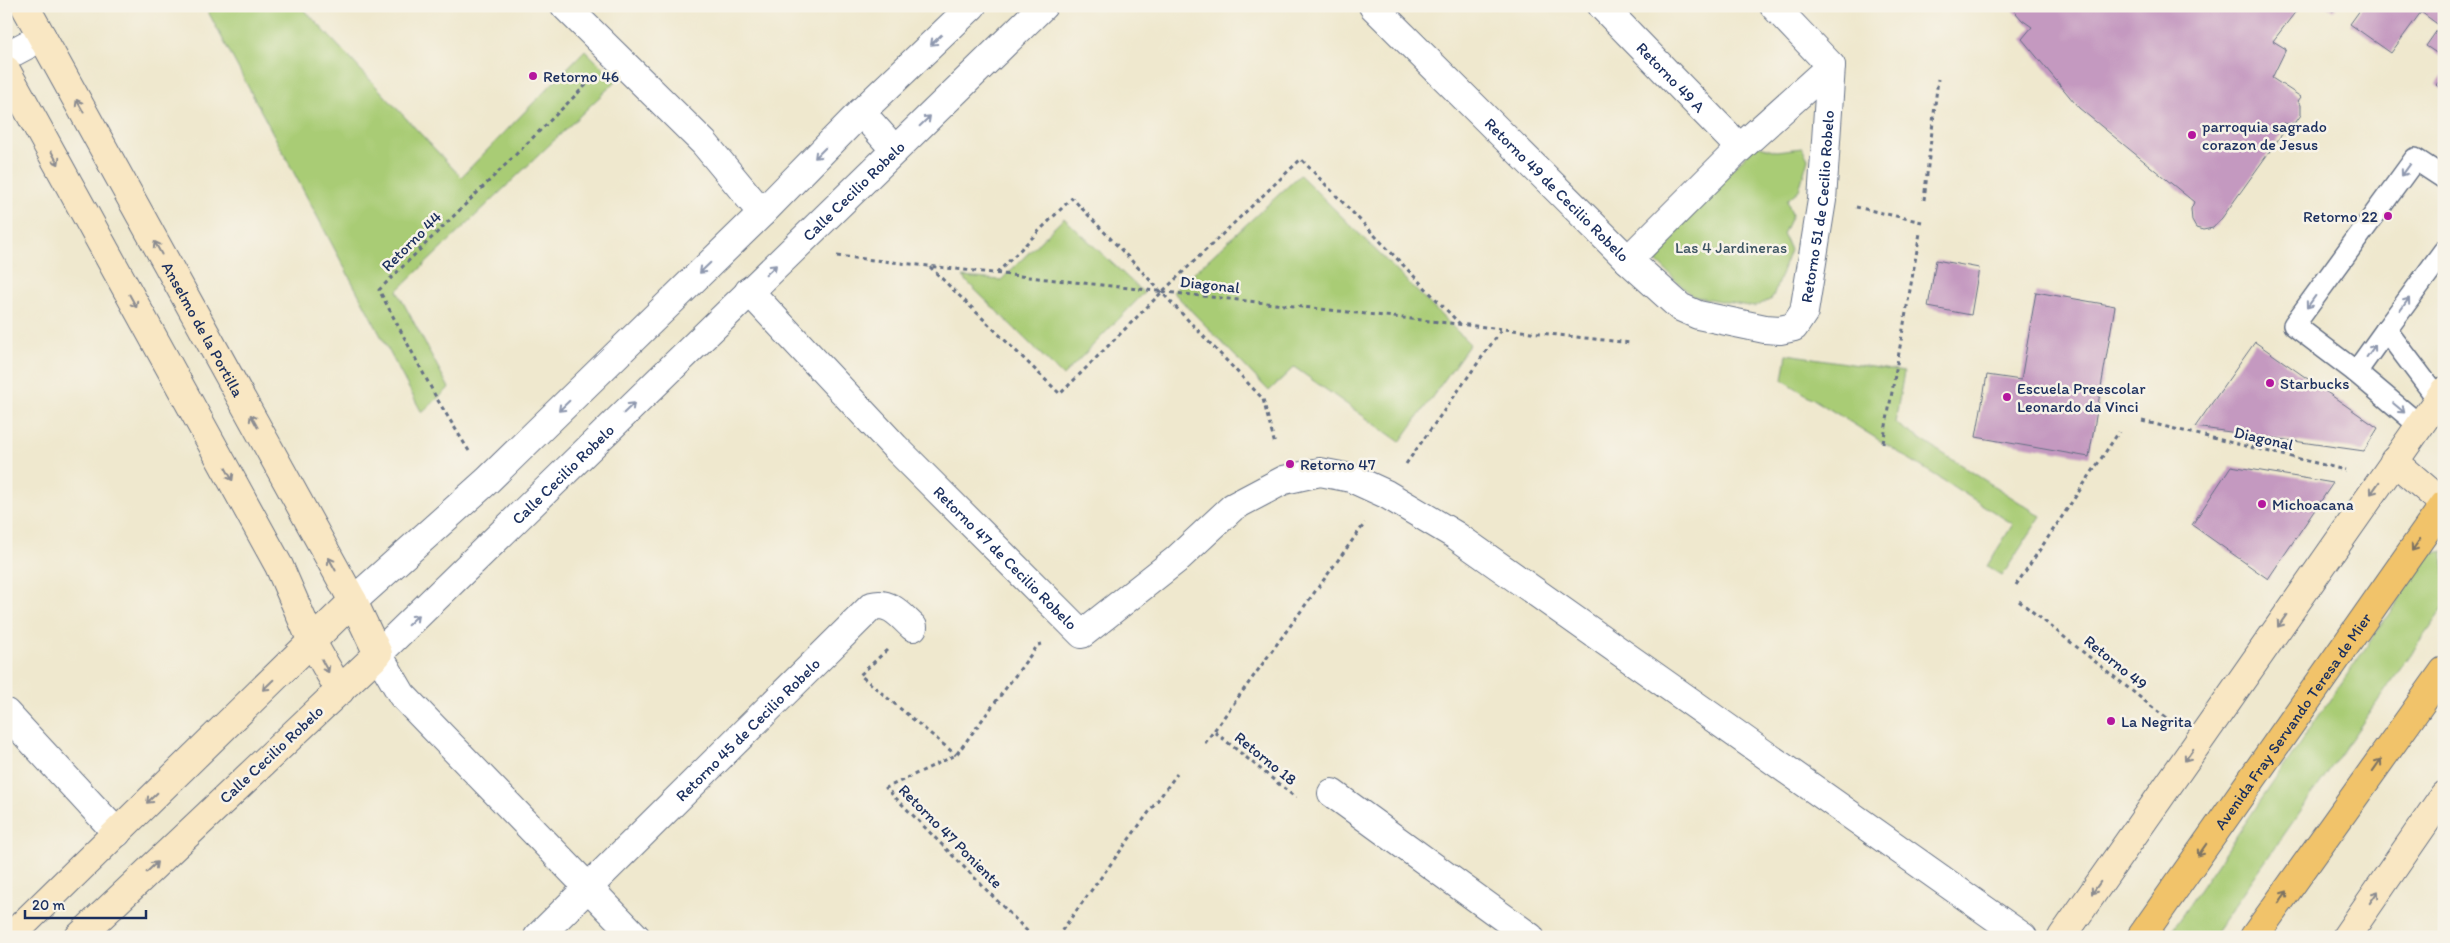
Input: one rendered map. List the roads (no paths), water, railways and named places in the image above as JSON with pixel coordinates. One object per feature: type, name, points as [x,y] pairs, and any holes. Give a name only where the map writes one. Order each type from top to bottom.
[{"type":"main road","name":"Avenida Fray Servando Teresa de Mier","points":[[2141,937],[2444,504]]},
{"type":"main road","points":[[2254,937],[2444,671]]},
{"type":"street","name":"Anselmo de la Portilla","points":[[25,6],[352,601],[378,654]]},
{"type":"street","points":[[566,6],[704,143],[762,213]]},
{"type":"street","name":"Calle Cecilio Robelo","points":[[79,937],[307,719],[340,691],[1043,6]]},
{"type":"street","name":"Retorno 49 de Cecilio Robelo","points":[[1373,6],[1628,260],[1740,148],[1831,66]]},
{"type":"street","name":"Retorno 49 A","points":[[1602,6],[1740,148]]},
{"type":"street","points":[[1774,6],[1831,66]]},
{"type":"street","points":[[10,937],[352,601],[487,481],[762,213],[967,8]]},
{"type":"street","points":[[6,56],[42,37]]},
{"type":"street","name":"Retorno 51 de Cecilio Robelo","points":[[1628,260],[1680,307],[1698,315],[1765,329],[1780,330],[1794,327],[1804,312],[1822,200],[1831,66]]},
{"type":"street","points":[[6,70],[279,566],[312,642],[340,691]]},
{"type":"street","points":[[861,112],[895,150]]},
{"type":"street","name":"Retorno 47 de Cecilio Robelo","points":[[749,291],[896,447],[1082,634],[1176,560],[1233,507],[1284,480],[1320,472],[1351,478],[1386,494],[1455,535],[2023,937]]},
{"type":"street","points":[[2062,937],[2419,425],[2442,398]]},
{"type":"street","points":[[2388,470],[2444,504]]},
{"type":"street","name":"Retorno 45 de Cecilio Robelo","points":[[538,937],[872,606],[880,604],[888,606],[913,627]]},
{"type":"street","points":[[378,654],[402,695],[636,937]]},
{"type":"street","points":[[6,713],[116,833]]},
{"type":"street","points":[[1332,792],[1530,937]]},
{"type":"street","points":[[2346,937],[2444,795]]},
{"type":"lane","points":[[2419,425],[2356,372],[2294,326],[2415,159],[2444,178]]},
{"type":"lane","points":[[2356,372],[2444,251]]},
{"type":"lane","points":[[2386,330],[2442,398]]},
{"type":"place","name":"Retorno 46","points":[[533,76]]},
{"type":"place","name":"parroquia sagrado corazon de Jesus","points":[[2192,135]]},
{"type":"place","name":"Retorno 22","points":[[2388,216]]},
{"type":"place","name":"Starbucks","points":[[2270,383]]},
{"type":"place","name":"Escuela Preescolar Leonardo da Vinci","points":[[2007,397]]},
{"type":"place","name":"Retorno 47","points":[[1290,464]]},
{"type":"place","name":"Michoacana","points":[[2262,504]]},
{"type":"place","name":"La Negrita","points":[[2111,721]]},
{"type":"park label","name":"Las 4 Jardineras","points":[[1731,247]]}]
